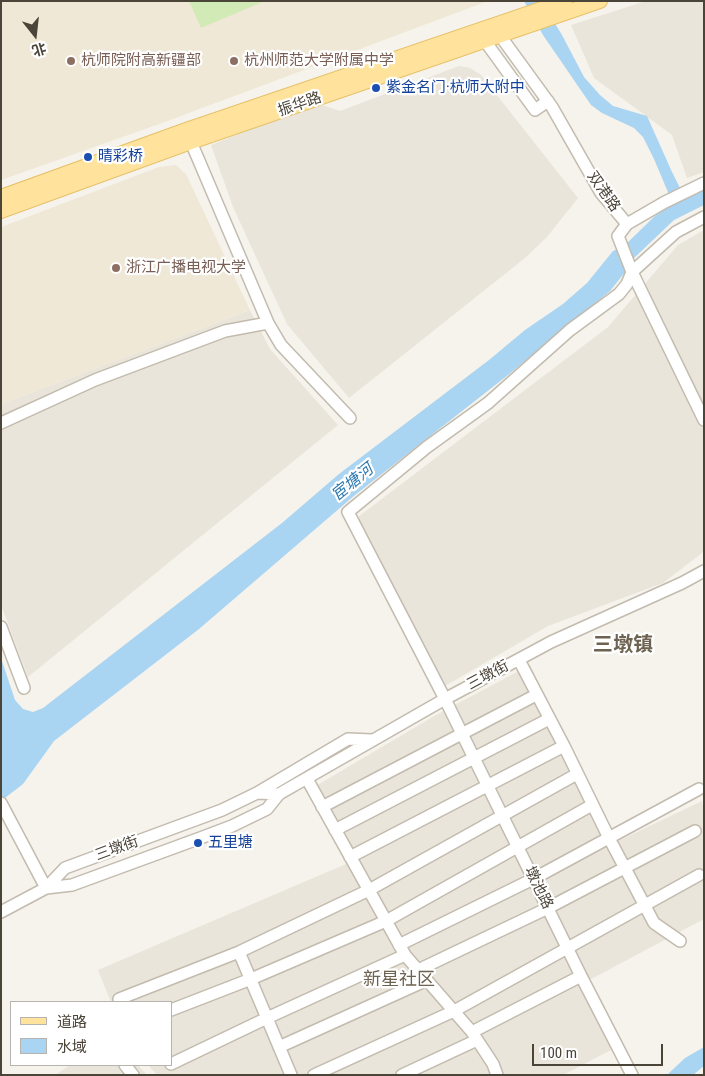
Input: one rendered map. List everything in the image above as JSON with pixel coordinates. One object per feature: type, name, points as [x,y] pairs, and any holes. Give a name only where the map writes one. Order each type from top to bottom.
[{"type":"main road","name":"振华路","points":[[1,211],[188,136],[497,31],[558,8],[600,1]]},
{"type":"main road","name":"振华路","points":[[1,197],[485,41],[497,31]]},
{"type":"street","name":"双港路","points":[[497,31],[548,101],[601,193],[627,224],[618,236],[632,272],[704,420]]},
{"type":"street","points":[[485,41],[536,110],[548,101]]},
{"type":"street","points":[[188,136],[268,323],[281,345],[350,418]]},
{"type":"street","points":[[627,224],[659,205],[704,183]]},
{"type":"street","points":[[632,272],[676,232],[704,217]]},
{"type":"street","name":"墩池路","points":[[632,272],[627,284],[619,294],[570,330],[488,402],[427,447],[348,512],[446,699],[533,879],[632,1075]]},
{"type":"street","points":[[1,423],[94,380],[225,331],[268,323]]},
{"type":"street","name":"三墩街","points":[[46,888],[72,885],[232,826],[266,809],[279,794],[372,740],[551,642],[682,583],[704,571]]},
{"type":"street","points":[[1,627],[24,688]]},
{"type":"street","points":[[519,660],[564,746],[608,838],[654,923],[680,940]]},
{"type":"street","points":[[322,806],[536,695]]},
{"type":"street","points":[[335,830],[549,719]]},
{"type":"street","points":[[257,793],[348,739],[372,740]]},
{"type":"street","points":[[350,857],[564,746]]},
{"type":"street","points":[[120,1001],[119,999],[239,952],[369,890],[577,774]]},
{"type":"street","points":[[307,779],[402,950],[475,1036],[493,1064],[497,1075]]},
{"type":"street","points":[[172,1066],[402,950],[699,789]]},
{"type":"street","name":"三墩街","points":[[1,912],[46,888],[65,868],[222,810],[257,793],[279,794]]},
{"type":"street","points":[[1,804],[46,888]]},
{"type":"street","points":[[172,1010],[251,979],[386,920],[592,805]]},
{"type":"street","points":[[418,970],[548,908],[695,831]]},
{"type":"street","points":[[314,1075],[454,1011],[699,875]]},
{"type":"street","points":[[239,952],[291,1075]]},
{"type":"street","points":[[402,1075],[581,976]]},
{"type":"street","points":[[280,1047],[427,980]]},
{"type":"shaded area","points":[[1,1],[488,1],[165,122],[1,180]]},
{"type":"shaded area","points":[[646,1],[704,1],[704,172],[687,178],[672,135],[594,78],[571,25]]},
{"type":"shaded area","points":[[459,66],[470,68],[481,75],[578,198],[547,237],[525,258],[349,398],[287,324],[233,207],[211,145],[316,103],[340,111]]},
{"type":"shaded area","name":"浙江广播电视大学","points":[[176,165],[186,174],[250,310],[1,404],[1,227],[159,167]]},
{"type":"shaded area","points":[[704,230],[704,549],[702,553],[663,583],[548,626],[440,689],[358,517],[608,327],[678,245]]},
{"type":"shaded area","points":[[250,310],[270,349],[338,425],[28,677],[1,605],[1,404]]},
{"type":"shaded area","points":[[530,665],[616,842],[702,801],[704,813],[704,919],[580,985],[613,1049],[563,1075],[157,1075],[149,1066],[172,1066],[172,1001],[111,1001],[98,970],[346,864],[309,790],[436,715]]},
{"type":"shaded area","points":[[68,1066],[139,1066],[147,1075],[55,1075]]},
{"type":"green space","points":[[189,1],[265,1],[201,28]]},
{"type":"water","name":"宦塘河","points":[[524,1],[541,1],[562,35],[584,77],[600,95],[613,106],[647,116],[685,198],[704,190],[704,205],[674,220],[633,259],[610,291],[508,375],[355,495],[199,629],[54,741],[23,784],[1,801],[1,658],[15,700],[23,709],[33,712],[43,708],[282,523],[339,474],[489,360],[525,330],[563,304],[587,283],[613,251],[625,245],[655,216],[673,204],[643,137],[634,128],[602,113],[591,105],[543,35]]},
{"type":"water","points":[[704,1047],[704,1066],[693,1075],[667,1075],[685,1058]]},
{"type":"place","name":"杭师院附高新疆部","points":[[71,61]]},
{"type":"place","name":"杭州师范大学附属中学","points":[[234,61]]},
{"type":"place","name":"紫金名门·杭师大附中","points":[[376,88]]},
{"type":"place","name":"晴彩桥","points":[[88,157]]},
{"type":"place","name":"浙江广播电视大学","points":[[116,268]]},
{"type":"place","name":"五里塘","points":[[198,843]]},
{"type":"district","name":"三墩镇","points":[[623,646]]},
{"type":"district","name":"新星社区","points":[[399,980]]}]
